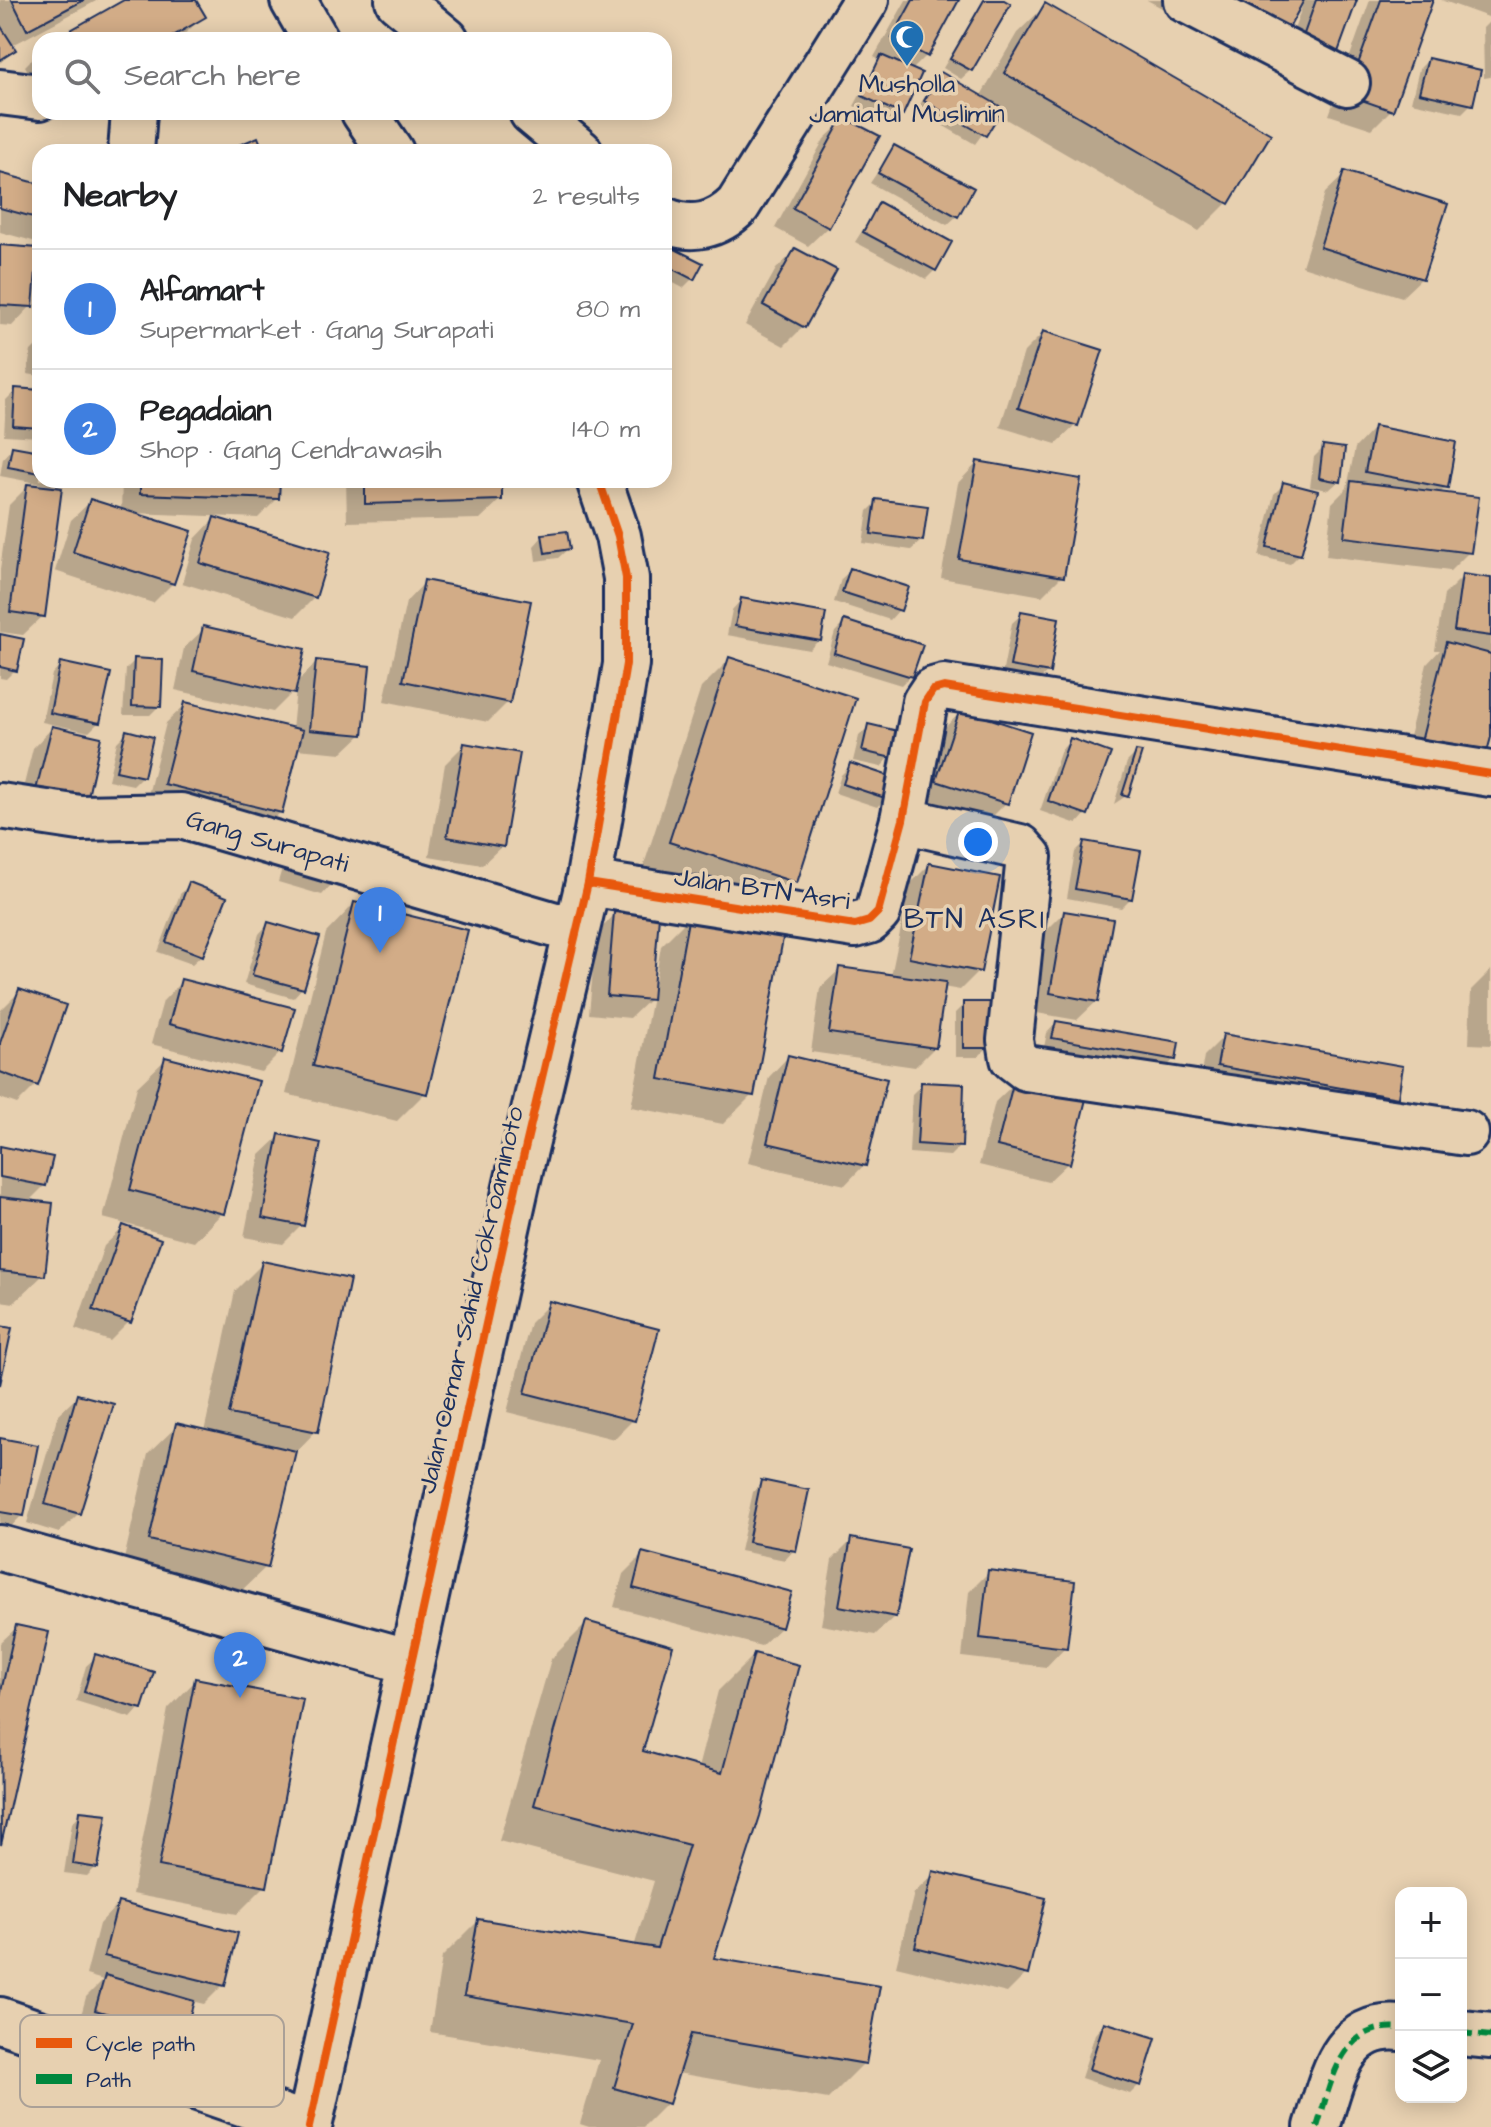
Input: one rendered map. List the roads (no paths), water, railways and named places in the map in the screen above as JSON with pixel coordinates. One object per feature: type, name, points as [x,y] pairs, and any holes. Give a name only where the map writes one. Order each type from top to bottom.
[{"type":"street","points":[[398,0],[436,32]]},
{"type":"street","points":[[672,223],[686,227],[705,226],[723,218],[738,205],[866,0]]},
{"type":"street","points":[[1186,0],[1347,83]]},
{"type":"street","points":[[0,92],[32,96]]},
{"type":"street","points":[[132,144],[133,120]]},
{"type":"street","points":[[369,120],[386,144]]},
{"type":"street","points":[[542,120],[570,144]]},
{"type":"street","name":"Jalan Oemar Sahid Cokroaminoto","points":[[310,2127],[411,1662],[588,883],[626,664],[628,621],[618,536],[602,488]]},
{"type":"street","name":"Jalan BTN Asri","points":[[588,883],[855,925],[869,921],[878,912],[903,820],[925,702],[933,690],[944,687],[1491,774]]},
{"type":"street","name":"Gang Surapati","points":[[0,806],[80,818],[181,816],[576,931]]},
{"type":"street","points":[[903,820],[1020,847],[1029,857],[1010,1040],[1013,1058],[1026,1068],[1466,1133]]},
{"type":"street","points":[[0,1548],[411,1662]]},
{"type":"street","points":[[0,2020],[20,2027]]},
{"type":"street","points":[[1317,2127],[1336,2067],[1352,2042],[1382,2026],[1395,2027]]},
{"type":"street","points":[[1467,2034],[1491,2036]]},
{"type":"street","points":[[252,2107],[310,2127]]},
{"type":"place","name":"Musholla Jamiatul Muslimin","points":[[907,68]]},
{"type":"place","name":"Alfamart","points":[[380,953]]},
{"type":"place","name":"Pegadaian","points":[[240,1698]]},
{"type":"district","name":"BTN ASRI","points":[[975,919]]}]
